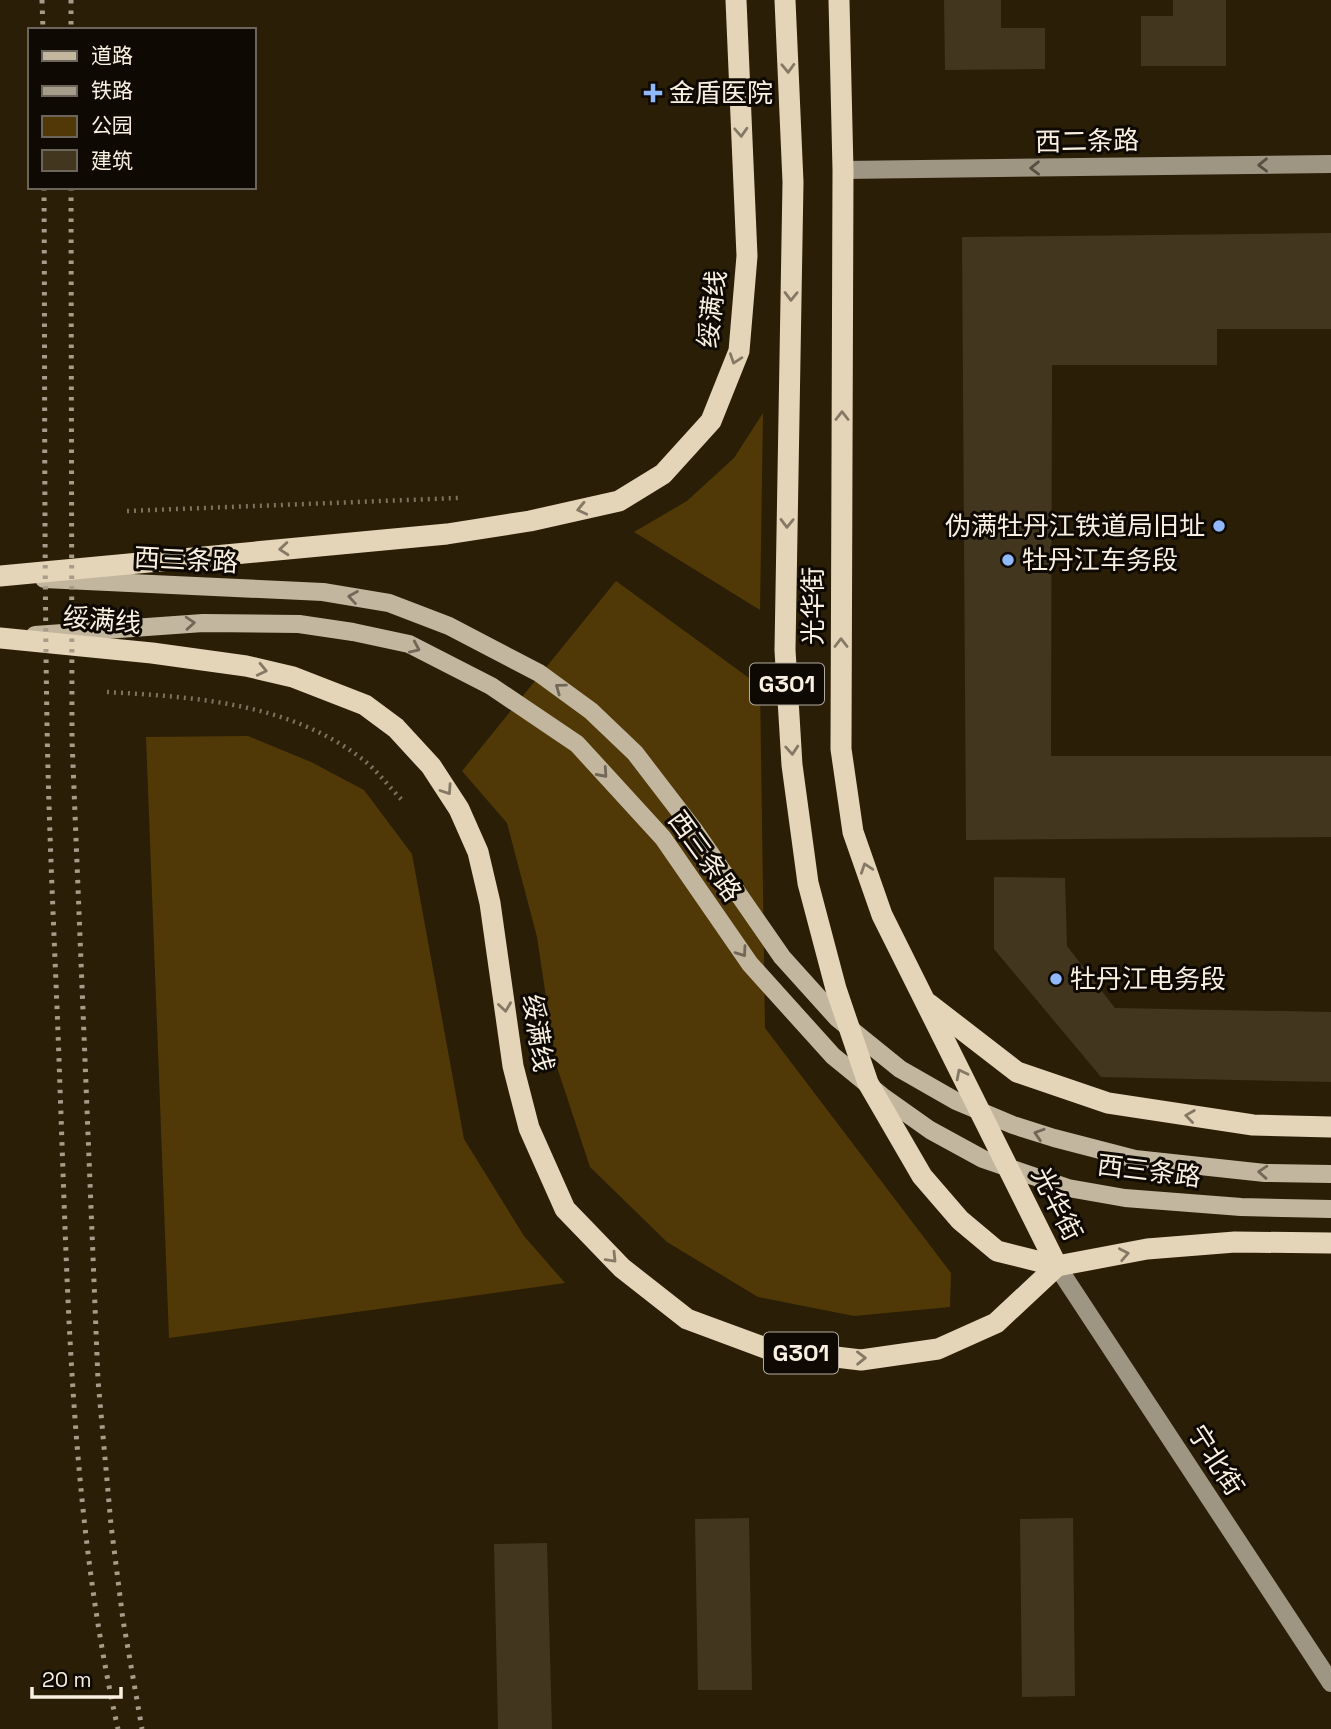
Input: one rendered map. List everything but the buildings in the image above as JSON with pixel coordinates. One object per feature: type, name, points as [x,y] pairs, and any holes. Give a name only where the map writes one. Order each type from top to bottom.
[{"type":"highway","name":"绥满线","points":[[0,576],[447,534],[530,521],[619,501],[663,474],[711,421],[738,351],[747,256],[736,0]]},
{"type":"highway","name":"光华街","points":[[785,0],[793,182],[785,650],[793,765],[808,883],[836,989],[868,1083],[922,1176],[960,1220],[997,1251],[1057,1266]]},
{"type":"highway","name":"光华街","points":[[839,0],[843,170],[841,750],[853,832],[881,915],[1057,1266]]},
{"type":"highway","name":"绥满线","points":[[0,638],[152,653],[246,666],[293,677],[365,705],[396,728],[431,766],[459,809],[478,852],[490,903],[513,1066],[529,1128],[565,1209],[622,1268],[687,1319],[768,1349],[782,1351],[861,1360],[938,1349],[996,1323],[1057,1266]]},
{"type":"highway","points":[[923,999],[1017,1072],[1108,1103],[1253,1125],[1331,1127]]},
{"type":"highway","points":[[1057,1266],[1147,1249],[1222,1243],[1331,1244]]},
{"type":"main road","name":"西三条路","points":[[0,576],[323,592],[388,603],[449,626],[539,673],[591,711],[635,753],[694,830],[782,957],[837,1018],[900,1069],[956,1101],[1013,1125],[1135,1159],[1265,1173],[1331,1174]]},
{"type":"main road","name":"西三条路","points":[[0,638],[203,622],[299,624],[409,644],[491,686],[578,744],[663,838],[750,964],[833,1056],[930,1130],[983,1159],[1068,1188],[1125,1198],[1241,1207],[1331,1209]]},
{"type":"street","name":"西二条路","points":[[843,170],[1331,164]]},
{"type":"street","name":"宁北街","points":[[1057,1266],[1331,1683]]},
{"type":"path","points":[[127,511],[458,498]]},
{"type":"path","points":[[107,692],[222,702],[281,716],[328,736],[364,759],[402,800]]},
{"type":"green space","points":[[763,413],[760,610],[634,532],[687,501],[734,458]]},
{"type":"green space","points":[[616,581],[760,686],[765,1028],[951,1273],[950,1307],[854,1316],[758,1297],[667,1242],[590,1167],[556,1064],[537,937],[507,823],[462,771]]},
{"type":"green space","points":[[248,736],[311,762],[364,790],[412,854],[464,1139],[524,1236],[565,1283],[169,1338],[146,737]]},
{"type":"railway","points":[[42,0],[43,28]]},
{"type":"railway","points":[[71,0],[71,28]]},
{"type":"railway","points":[[44,189],[48,769],[69,1329],[90,1570],[118,1729]]},
{"type":"railway","points":[[71,189],[72,740],[98,1380],[111,1525],[123,1620],[142,1729]]},
{"type":"place","name":"金盾医院","points":[[653,93]]},
{"type":"place","name":"伪满牡丹江铁道局旧址","points":[[1219,526]]},
{"type":"place","name":"牡丹江车务段","points":[[1008,560]]},
{"type":"place","name":"牡丹江电务段","points":[[1056,979]]}]
